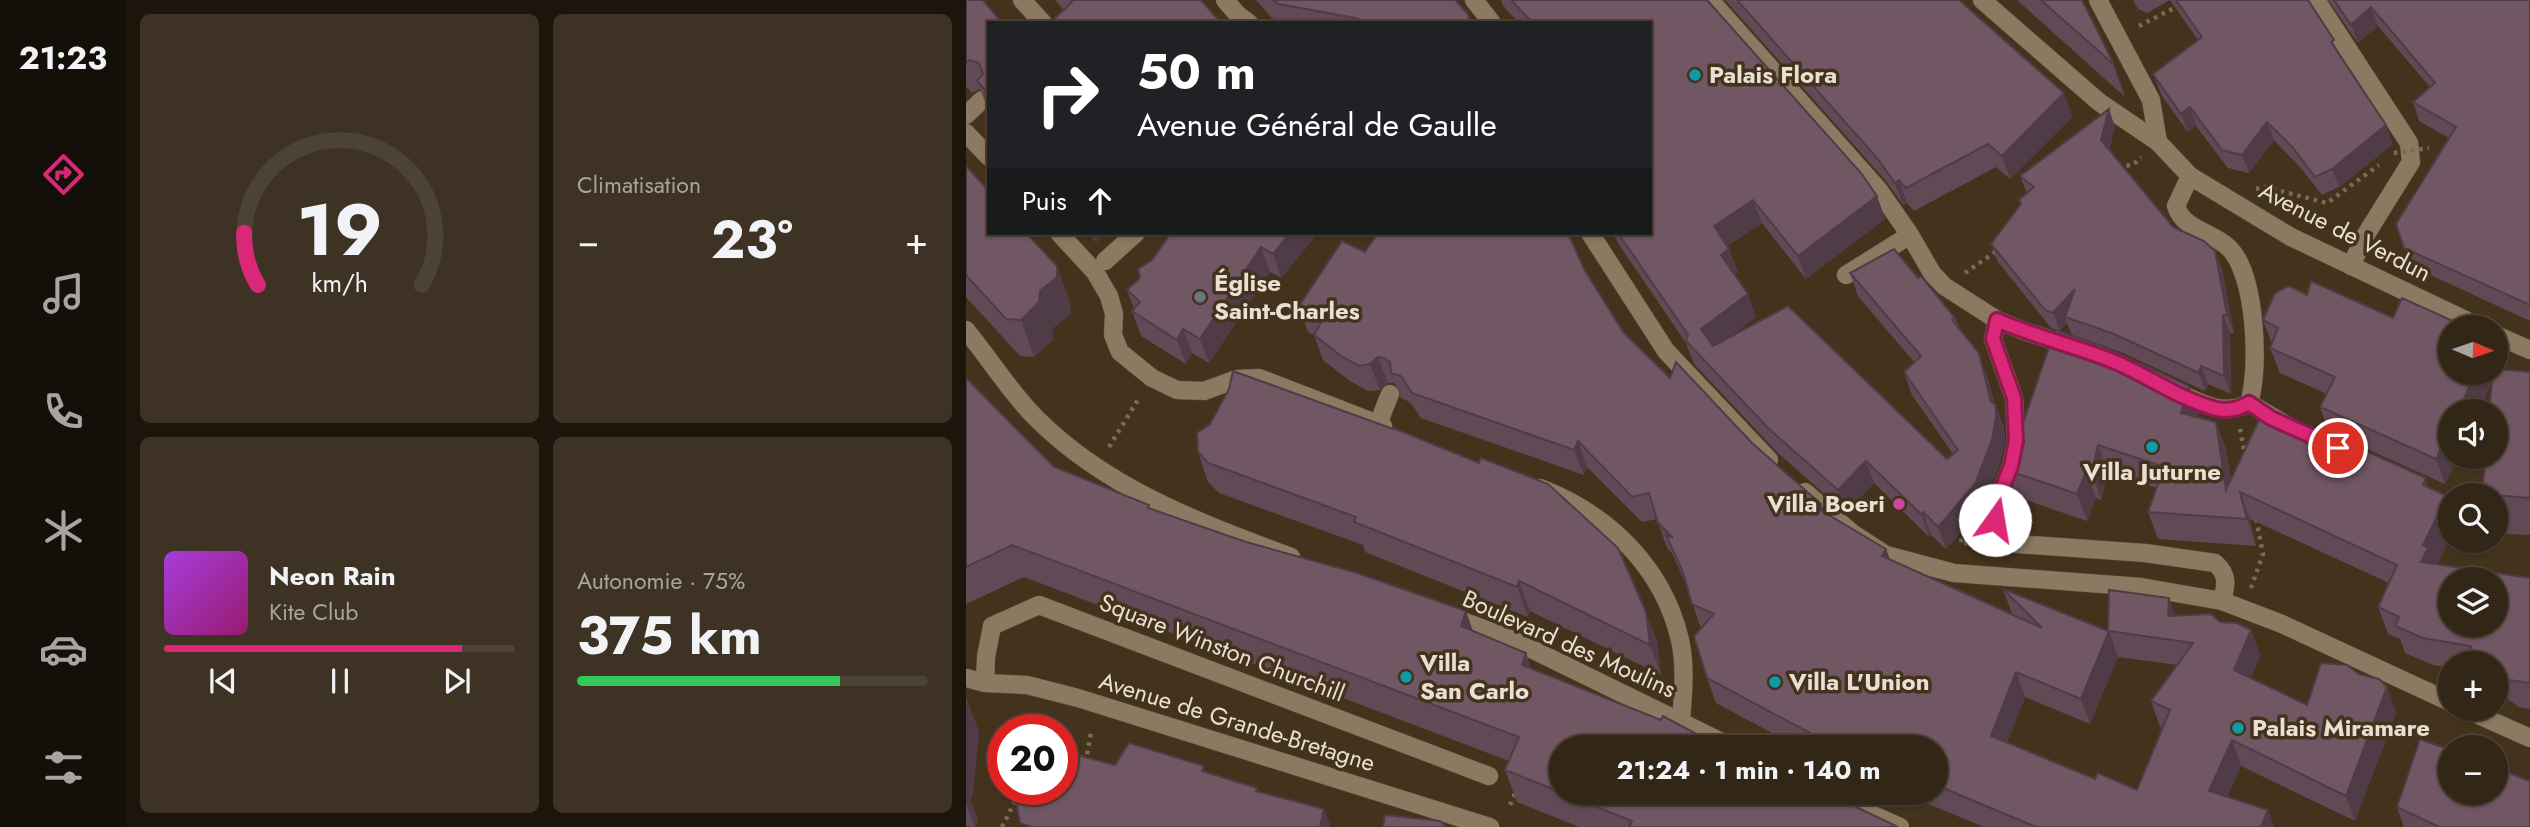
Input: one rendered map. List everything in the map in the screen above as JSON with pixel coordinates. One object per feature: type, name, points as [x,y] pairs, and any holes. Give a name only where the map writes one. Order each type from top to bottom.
[{"type":"street","points":[[1021,0],[1041,21]]},
{"type":"street","points":[[1225,0],[1246,21]]},
{"type":"street","points":[[1474,0],[1490,21]]},
{"type":"street","points":[[1710,0],[1878,190],[1910,235],[1932,273],[1944,286],[1997,320],[2094,354]]},
{"type":"street","name":"Avenue de Verdun","points":[[1982,0],[2099,102],[2158,142],[2190,176],[2291,237],[2455,315]]},
{"type":"street","points":[[2098,0],[2151,100],[2158,142]]},
{"type":"street","points":[[2316,0],[2409,143],[2411,162],[2365,236],[2351,266]]},
{"type":"street","points":[[966,115],[982,100]]},
{"type":"street","points":[[966,133],[987,155]]},
{"type":"street","points":[[2190,176],[2176,206],[2177,211],[2187,222],[2228,247],[2238,260],[2244,275],[2253,321],[2255,367],[2254,387],[2243,407]]},
{"type":"street","points":[[1061,235],[1095,272],[1109,296],[1114,314],[1113,335],[1120,352],[1149,383],[1177,390],[1205,391],[1237,379],[1259,378],[1403,434]]},
{"type":"street","points":[[1105,261],[1134,235]]},
{"type":"street","points":[[1591,235],[1666,351],[1784,474],[1852,533],[1886,555],[1954,573],[2141,587],[2222,601],[2244,608],[2438,697]]},
{"type":"street","points":[[1846,275],[1910,235]]},
{"type":"street","points":[[1997,320],[1993,339],[2014,398],[2016,441],[2011,466],[1995,506],[1995,520],[2003,538],[2017,544],[2145,553],[2216,563],[2222,568],[2227,583],[2222,601]]},
{"type":"street","points":[[966,330],[1012,392],[1054,436],[1094,468],[1184,515],[1304,561]]},
{"type":"street","points":[[2508,340],[2530,350]]},
{"type":"street","points":[[2161,385],[2214,408],[2243,407],[2307,434]]},
{"type":"street","points":[[1378,424],[1390,394]]},
{"type":"street","points":[[1528,483],[1566,498],[1612,528],[1639,558],[1658,585],[1681,642],[1681,721]]},
{"type":"street","name":"Square Winston Churchill","points":[[985,683],[986,657],[992,626],[1039,605],[1489,776]]},
{"type":"street","name":"Boulevard des Moulins","points":[[1434,611],[1513,640],[1708,735]]},
{"type":"street","name":"Avenue de Grande-Bretagne","points":[[966,678],[985,683],[1027,685],[1078,698],[1490,827]]},
{"type":"street","points":[[2492,721],[2530,738]]},
{"type":"street","points":[[1851,805],[1900,827]]},
{"type":"path","points":[[2116,38],[2189,0]]},
{"type":"path","points":[[2115,167],[2133,165],[2158,142]]},
{"type":"path","points":[[2237,204],[2248,191],[2265,187],[2327,203],[2395,153],[2429,148],[2440,150]]},
{"type":"path","points":[[1944,286],[1999,250],[2003,241]]},
{"type":"path","points":[[1107,451],[1149,383]]},
{"type":"path","points":[[2243,407],[2246,462]]},
{"type":"path","points":[[2244,608],[2263,554],[2256,515]]},
{"type":"path","points":[[1961,550],[1989,547],[1960,542],[1962,539]]},
{"type":"path","points":[[1078,759],[1087,755],[1091,732]]},
{"type":"path","points":[[1510,805],[1518,785]]},
{"type":"path","points":[[1002,827],[1013,805]]},
{"type":"building","points":[[966,0],[983,0],[1000,21],[987,21],[987,92],[977,81],[983,74],[979,63],[970,60],[966,62]]},
{"type":"building","points":[[1071,0],[1201,0],[1219,21],[1052,21]]},
{"type":"building","points":[[1273,0],[1455,0],[1468,14],[1470,21],[1362,21],[1279,4]]},
{"type":"building","points":[[1511,0],[1707,0],[1861,173],[1877,196],[1798,256],[1753,200],[1714,226],[1729,249],[1721,255],[1748,294],[1701,329],[1713,346],[1788,306],[1947,459],[1958,450],[1904,372],[1921,356],[1850,273],[1894,249],[1918,278],[1921,276],[1979,353],[1991,402],[1996,405],[1992,440],[1975,484],[1938,527],[1866,461],[1838,490],[1769,429],[1686,341],[1688,335],[1619,235],[1652,235],[1652,21],[1531,21]]},
{"type":"building","points":[[1737,0],[1959,0],[2064,93],[2002,156],[1988,144],[1906,188],[1899,180],[1895,183],[1878,159]]},
{"type":"building","points":[[2041,0],[2082,0],[2113,62],[2112,63]]},
{"type":"building","points":[[2176,0],[2308,0],[2334,40],[2331,42],[2386,125],[2332,169],[2315,177],[2293,148],[2267,122],[2242,155],[2222,150],[2190,107],[2181,114],[2153,74],[2202,37]]},
{"type":"building","points":[[2334,0],[2530,0],[2530,305],[2404,248],[2396,224],[2456,127],[2413,102],[2435,83],[2371,7],[2351,25]]},
{"type":"building","points":[[2109,109],[2101,140],[2173,227],[2204,241],[2215,251],[2227,315],[2223,315],[2224,376],[2201,366],[2199,373],[2114,334],[2065,317],[2075,289],[2053,313],[2045,310],[1991,244],[2021,204],[2019,200],[2034,187],[2020,176]]},
{"type":"building","points":[[966,166],[987,189],[987,235],[1028,235],[1057,266],[1057,277],[1040,291],[1039,302],[1021,320],[1006,319],[966,275]]},
{"type":"building","name":"Église Saint-Charles","points":[[1170,235],[1288,235],[1273,254],[1261,247],[1200,339],[1183,329],[1177,340],[1132,311],[1140,302],[1127,290],[1140,278],[1138,269],[1152,260]]},
{"type":"building","points":[[1377,235],[1569,235],[1584,269],[1624,333],[1670,378],[1676,362],[1752,443],[1821,504],[1817,508],[1886,549],[1882,556],[2042,628],[2003,589],[2108,631],[2109,590],[2169,598],[2168,616],[2211,614],[2220,622],[2237,623],[2251,630],[2234,670],[2307,705],[2321,663],[2347,665],[2359,674],[2379,679],[2387,687],[2346,796],[2232,740],[2209,791],[2268,810],[2261,827],[2036,827],[1948,790],[1948,735],[1814,735],[1707,678],[1694,636],[1714,614],[1692,604],[1683,572],[1666,535],[1673,538],[1658,523],[1649,493],[1632,497],[1578,441],[1574,450],[1412,393],[1401,376],[1391,373],[1390,362],[1384,358],[1378,357],[1370,364],[1359,366],[1314,335],[1323,319],[1299,306],[1342,241],[1365,252]],"holes":[[[2109,631],[2193,643],[2151,701],[2170,710],[2137,790],[2098,773],[2095,779],[1991,736],[2016,672],[2081,699]]]},
{"type":"building","points":[[2311,281],[2393,318],[2402,298],[2440,315],[2438,385],[2470,385],[2464,399],[2438,399],[2436,459],[2320,407],[2335,377],[2270,348],[2278,328],[2263,320],[2275,293],[2289,286],[2307,295]]},
{"type":"building","points":[[2055,330],[2102,346],[2189,386],[2181,413],[2216,422],[2226,490],[2259,420],[2271,415],[2307,431],[2310,426],[2426,478],[2423,485],[2438,492],[2438,514],[2423,545],[2428,548],[2421,562],[2455,567],[2438,567],[2438,637],[2508,637],[2508,575],[2530,578],[2530,683],[2508,679],[2508,651],[2471,651],[2471,646],[2423,638],[2395,626],[2399,617],[2378,607],[2397,565],[2240,492],[2247,519],[2148,512],[2164,467],[2098,445],[2092,473],[2086,471],[2077,494],[2007,470],[1999,475],[2012,443],[2017,419],[2023,423]]},
{"type":"building","points":[[2508,370],[2530,372],[2530,498],[2508,496],[2508,483],[2483,483],[2485,469],[2508,469],[2508,399],[2490,399],[2492,385],[2508,385]]},
{"type":"building","points":[[1233,371],[1393,428],[1479,463],[1481,458],[1548,484],[1618,548],[1646,612],[1650,645],[1519,581],[1517,587],[1354,522],[1356,517],[1208,463],[1198,452],[1197,433],[1210,424],[1229,389]]},
{"type":"building","points":[[966,378],[1054,467],[1149,505],[1148,508],[1246,542],[1357,573],[1466,611],[1461,626],[1526,653],[1522,665],[1661,720],[1663,716],[1699,735],[1549,735],[1549,787],[1505,770],[1519,737],[1012,545],[966,567]]},
{"type":"building","points":[[2420,739],[2438,746],[2438,805],[2508,805],[2508,773],[2530,781],[2530,827],[2439,827],[2397,807]]},
{"type":"building","points":[[1129,743],[1204,766],[1202,771],[1257,788],[1256,791],[1324,809],[1320,827],[1032,827],[1020,823],[1017,805],[1078,805],[1078,755],[1115,765]]},
{"type":"building","points":[[1592,805],[1852,805],[1898,827],[1629,827],[1632,821]]},
{"type":"building","points":[[1385,815],[1440,821],[1446,827],[1383,827]]},
{"type":"place","name":"Palais Flora","points":[[1695,75]]},
{"type":"place","name":"Église Saint-Charles","points":[[1200,297]]},
{"type":"place","name":"Villa Juturne","points":[[2152,447]]},
{"type":"place","name":"Villa Boeri","points":[[1899,504]]},
{"type":"place","name":"Villa San Carlo","points":[[1406,677]]},
{"type":"place","name":"Villa L'Union","points":[[1775,682]]},
{"type":"place","name":"Palais Miramare","points":[[2238,728]]},
{"type":"route","points":[[1995,520],[1995,506],[2011,466],[2016,441],[2014,398],[1993,339],[1997,320],[2116,362],[2214,408],[2237,410],[2249,403],[2271,418],[2338,448]]}]
